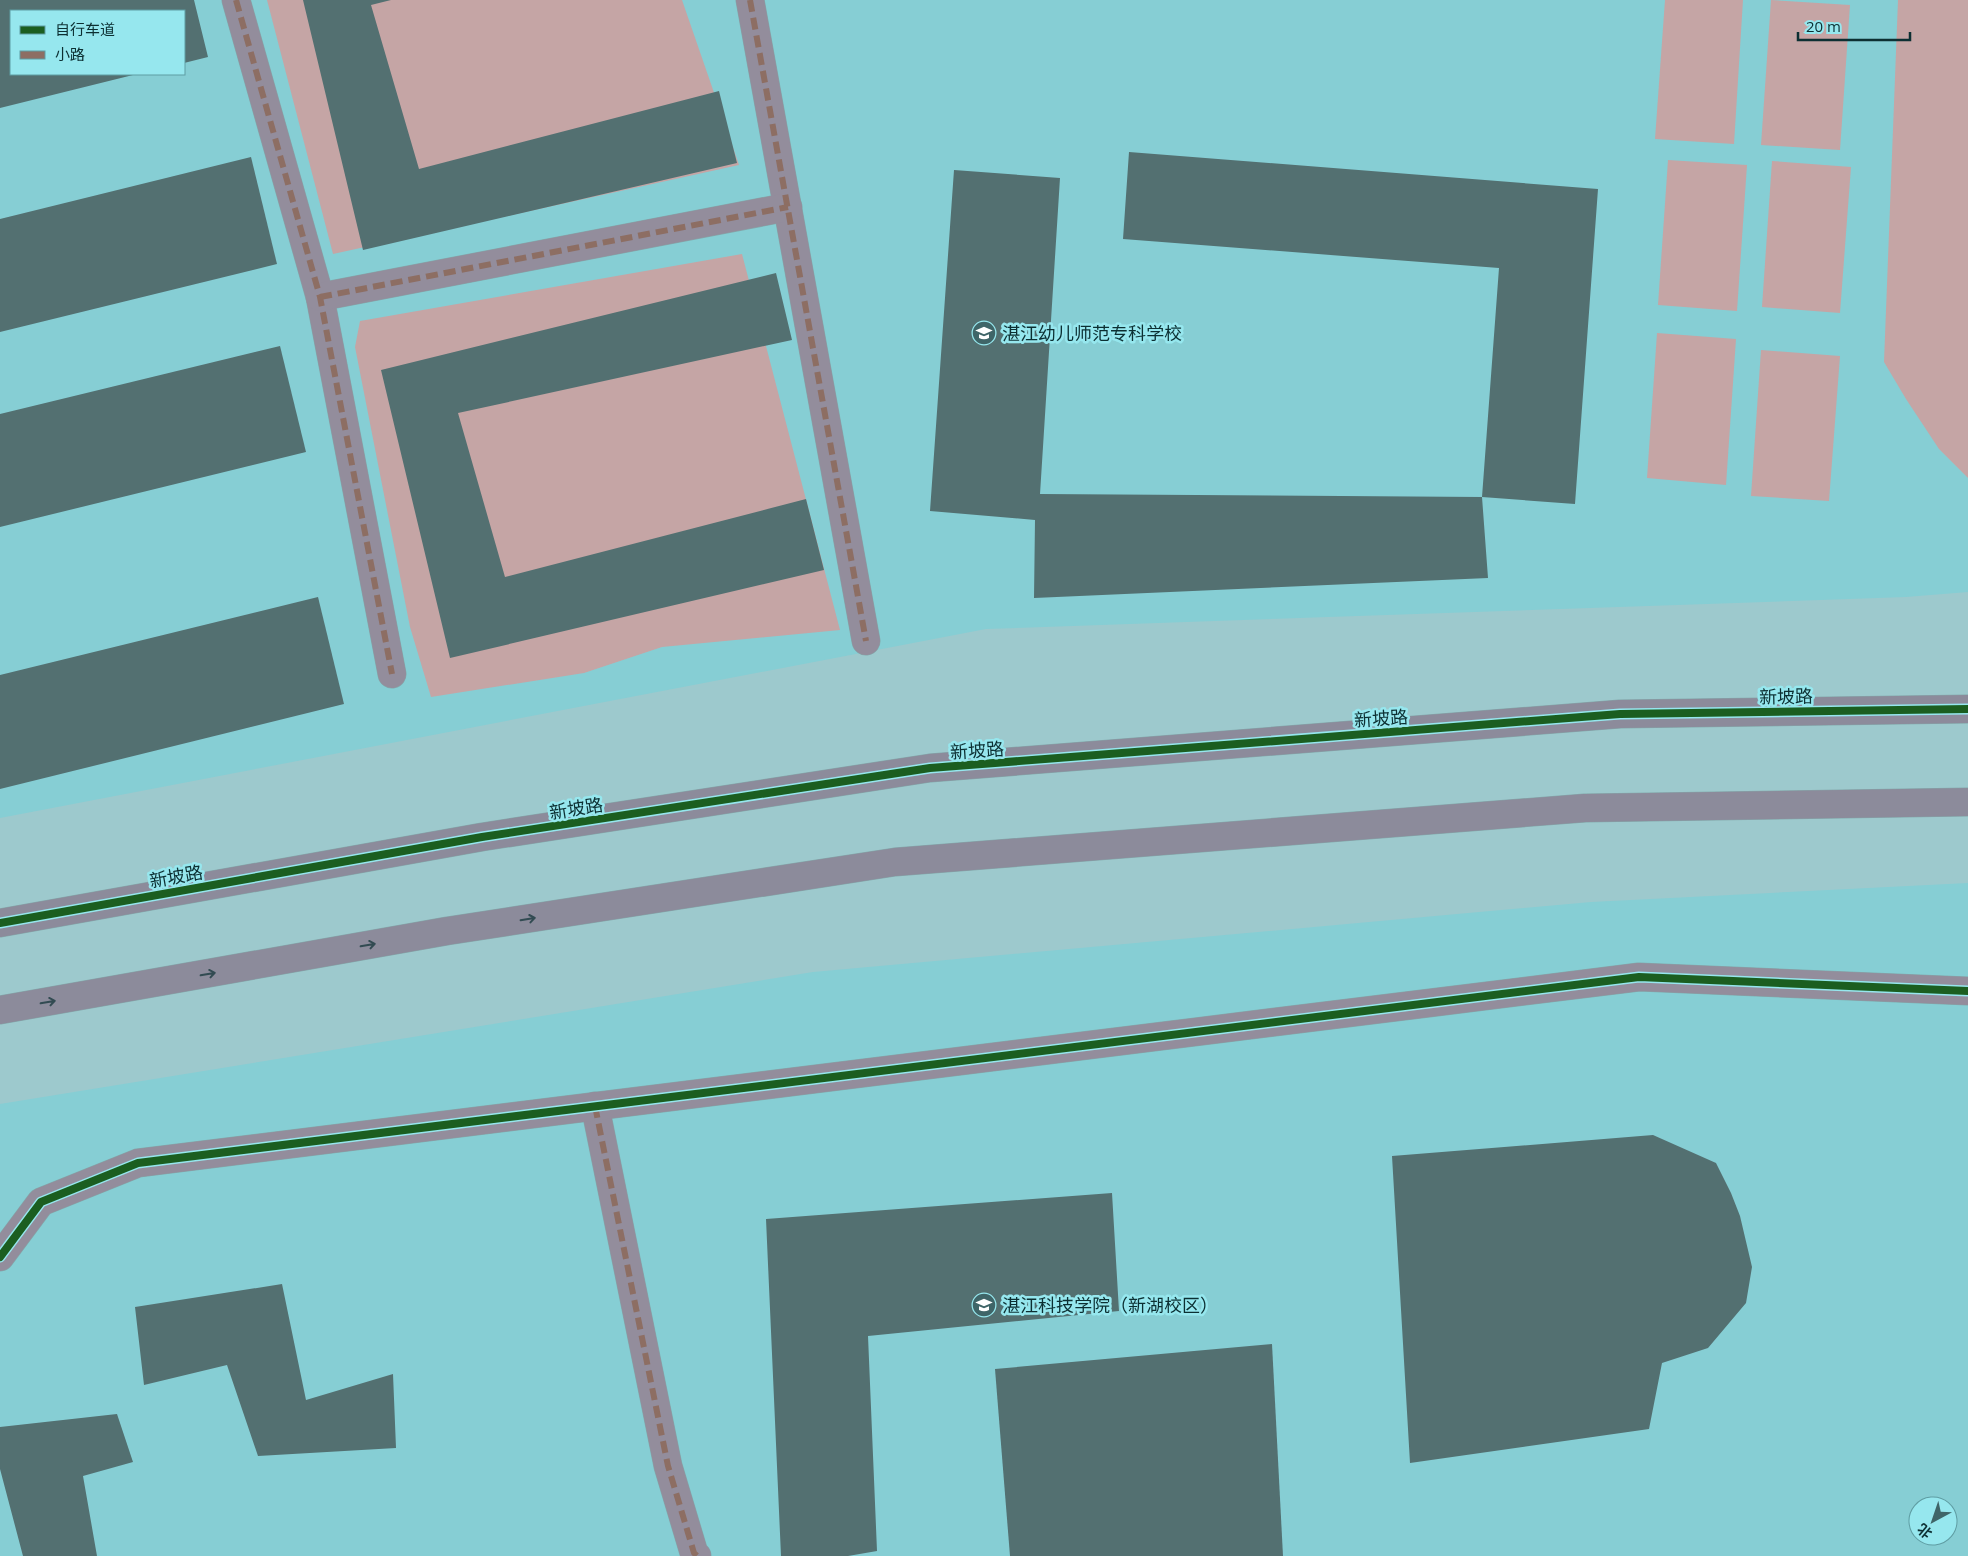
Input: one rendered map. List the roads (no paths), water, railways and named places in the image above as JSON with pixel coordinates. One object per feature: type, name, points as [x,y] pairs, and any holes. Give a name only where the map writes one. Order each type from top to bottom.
[{"type":"street","points":[[236,0],[320,297],[392,674]]},
{"type":"street","points":[[750,0],[866,641]]},
{"type":"street","points":[[320,297],[788,207]]},
{"type":"street","name":"新坡路","points":[[0,923],[482,838],[930,768],[1620,714],[1968,709]]},
{"type":"street","points":[[0,1010],[447,931],[895,862],[1585,808],[1968,802]]},
{"type":"street","points":[[0,1257],[41,1202],[138,1163],[1639,977],[1968,990]]},
{"type":"street","points":[[595,1106],[668,1466],[694,1553],[697,1556]]},
{"type":"place","name":"湛江幼儿师范专科学校","points":[[984,333]]},
{"type":"place","name":"湛江科技学院（新湖校区）","points":[[984,1305]]}]
